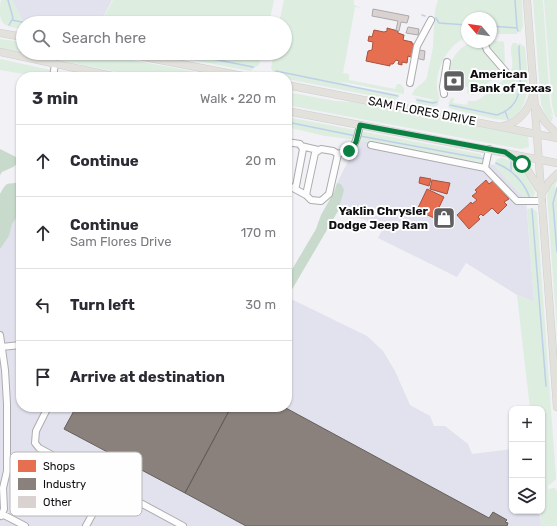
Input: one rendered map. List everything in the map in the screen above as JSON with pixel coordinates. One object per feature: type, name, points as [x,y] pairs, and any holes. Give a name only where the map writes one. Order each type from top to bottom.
[{"type":"main road","points":[[527,0],[557,407]]},
{"type":"main road","points":[[0,33],[16,36]]},
{"type":"main road","points":[[0,52],[16,55]]},
{"type":"main road","points":[[37,60],[94,72]]},
{"type":"main road","points":[[160,60],[222,72]]},
{"type":"main road","name":"SAM FLORES DRIVE","points":[[292,85],[557,138]]},
{"type":"main road","points":[[498,126],[512,123],[520,117],[527,108],[534,93]]},
{"type":"main road","points":[[535,105],[545,122],[557,134]]},
{"type":"main road","name":"SAM FLORES DRIVE","points":[[292,111],[557,163]]},
{"type":"main road","points":[[505,152],[527,169],[536,182],[541,198]]},
{"type":"main road","points":[[541,198],[549,182],[557,174]]},
{"type":"lane","points":[[410,83],[417,46],[431,20]]},
{"type":"lane","points":[[486,48],[506,72]]},
{"type":"lane","points":[[444,94],[443,87],[447,62]]},
{"type":"lane","points":[[55,72],[56,64]]},
{"type":"lane","points":[[292,143],[318,150],[329,150],[338,154],[349,151],[353,147],[360,125]]},
{"type":"lane","points":[[371,145],[485,168],[517,201],[541,198]]},
{"type":"lane","points":[[292,187],[296,186],[303,149],[301,146]]},
{"type":"lane","points":[[306,195],[314,157],[318,150]]},
{"type":"lane","points":[[485,168],[489,150]]},
{"type":"lane","points":[[292,189],[317,202],[326,198],[329,194],[338,154]]},
{"type":"lane","points":[[0,335],[0,348],[6,370],[6,471],[1,484],[4,509],[1,515],[25,526]]},
{"type":"lane","points":[[0,348],[16,346]]},
{"type":"lane","points":[[44,452],[35,443],[36,431],[46,412]]},
{"type":"lane","points":[[142,504],[183,526]]},
{"type":"lane","points":[[86,526],[92,516]]},
{"type":"shaded area","points":[[12,0],[112,0],[104,16],[20,16]]},
{"type":"shaded area","name":"Yaklin Chrysler Dodge Jeep Ram","points":[[359,140],[494,165],[526,200],[534,302],[517,295],[466,263],[457,277],[378,238],[384,226],[338,211],[337,183]]},
{"type":"shaded area","points":[[16,206],[16,412],[292,412],[292,299],[367,336],[383,351],[395,371],[410,405],[430,416],[434,426],[445,426],[468,444],[472,454],[509,449],[509,514],[540,514],[541,526],[0,526],[0,235]]},
{"type":"green space","points":[[1,0],[12,0],[20,16],[16,16],[16,28],[4,24],[0,18]]},
{"type":"green space","points":[[113,0],[274,0],[271,16],[104,16]]},
{"type":"green space","points":[[284,0],[354,0],[354,5],[361,8],[355,7],[343,73],[349,74],[349,80],[395,89],[397,84],[400,84],[404,88],[404,94],[338,81],[352,86],[402,95],[396,95],[399,97],[395,100],[292,80],[292,72],[274,72],[271,68],[273,60],[292,60],[292,16],[281,16]]},
{"type":"green space","points":[[438,0],[522,0],[523,26],[520,33],[518,30],[517,34],[497,34],[497,12],[461,12],[461,40],[448,51],[441,65],[437,81],[439,102],[436,101],[436,103],[439,103],[433,107],[418,104],[415,101],[418,100],[413,97],[429,101],[435,100],[412,95],[427,77],[433,47],[435,10]]},
{"type":"green space","points":[[533,0],[543,0],[550,104],[553,115],[550,114],[553,117],[551,122],[547,118],[541,104]]},
{"type":"green space","points":[[544,0],[557,0],[557,118],[552,105]]},
{"type":"green space","points":[[0,39],[16,41],[16,51],[0,48]]},
{"type":"green space","points":[[497,41],[504,42],[505,63],[502,64],[488,48],[497,48]]},
{"type":"green space","points":[[513,43],[517,43],[518,47],[519,43],[525,47],[527,88],[526,98],[517,114],[509,119],[508,116],[506,117],[507,120],[494,119],[449,108],[448,105],[451,106],[452,104],[448,104],[451,98],[454,98],[453,103],[467,105],[468,101],[480,99],[503,81],[512,68],[512,45]]},
{"type":"green space","points":[[462,48],[485,48],[500,69],[498,75],[473,95],[467,93],[468,87],[460,86],[461,78],[448,76],[452,60]]},
{"type":"green space","points":[[0,59],[60,72],[16,73],[0,70]]},
{"type":"green space","points":[[58,60],[132,60],[196,72],[117,72]]},
{"type":"green space","points":[[193,60],[260,60],[259,65],[250,71]]},
{"type":"green space","points":[[292,93],[335,101],[352,102],[528,136],[529,147],[521,149],[292,106]]},
{"type":"green space","points":[[292,118],[480,154],[484,158],[484,163],[359,140],[325,136],[292,128]]},
{"type":"green space","points":[[0,149],[16,157],[16,165],[2,172],[0,175]]},
{"type":"green space","points":[[502,158],[514,163],[526,175],[535,193],[532,199],[526,200],[494,165],[497,159]]},
{"type":"green space","points":[[556,179],[557,331],[547,196],[549,187]]},
{"type":"green space","points":[[16,183],[16,218],[12,224],[9,236],[0,249],[0,194],[8,184]]},
{"type":"green space","points":[[337,183],[341,184],[344,190],[338,211],[292,289],[292,270],[316,229],[321,215],[334,192]]},
{"type":"green space","points":[[532,208],[537,212],[556,479],[548,486],[548,489],[555,488],[557,491],[557,526],[541,526],[541,514],[545,514],[545,406],[530,406],[517,295],[534,302],[527,209]]},
{"type":"building: Shops","points":[[387,28],[398,31],[398,33],[404,35],[403,40],[414,44],[411,57],[408,56],[407,63],[402,62],[402,65],[398,64],[399,61],[396,60],[393,64],[390,64],[390,66],[366,61],[368,51],[372,50],[373,42],[368,41],[369,36],[372,37],[374,30],[384,32],[387,31]]},
{"type":"building: Shops","name":"American Bank of Texas","points":[[448,76],[461,78],[460,86],[447,83]]},
{"type":"building: Shops","points":[[420,177],[431,179],[429,186],[419,183]]},
{"type":"building: Shops","points":[[432,180],[450,183],[447,194],[430,189]]},
{"type":"building: Shops","points":[[486,180],[489,184],[493,181],[509,199],[504,202],[507,205],[498,214],[492,208],[483,216],[481,214],[478,217],[480,219],[469,229],[457,215],[471,202],[472,204],[477,200],[472,196],[477,192],[475,190]]},
{"type":"building: Shops","points":[[427,189],[444,197],[434,218],[417,210]]},
{"type":"building: Industry","points":[[292,411],[489,518],[493,512],[507,520],[505,522],[508,523],[507,526],[246,526],[185,493],[228,412]]},
{"type":"building: Industry","points":[[73,412],[228,412],[185,493],[142,470],[142,452],[107,452],[64,429]]},
{"type":"building: Other","points":[[373,9],[409,16],[407,23],[401,22],[399,31],[396,30],[398,21],[372,16]]},
{"type":"building: Other","points":[[408,27],[419,29],[418,35],[406,33]]},
{"type":"building: Other","points":[[413,49],[425,51],[424,60],[411,57]]},
{"type":"waterway","points":[[8,0],[13,18],[9,25]]},
{"type":"waterway","points":[[515,0],[517,28]]},
{"type":"waterway","points":[[436,18],[439,23],[461,25]]},
{"type":"waterway","points":[[12,20],[16,21]]},
{"type":"waterway","points":[[497,26],[517,28],[518,31]]},
{"type":"waterway","points":[[450,105],[497,115],[507,110],[514,104],[520,86],[519,46]]},
{"type":"waterway","points":[[218,60],[253,67]]},
{"type":"waterway","points":[[276,71],[281,72]]},
{"type":"waterway","points":[[292,74],[398,96]]},
{"type":"waterway","points":[[417,100],[433,103],[437,102]]},
{"type":"waterway","points":[[505,111],[508,119]]},
{"type":"waterway","points":[[292,123],[356,136]]},
{"type":"waterway","points":[[360,136],[484,159]]},
{"type":"waterway","points":[[511,162],[511,170]]},
{"type":"waterway","points":[[496,163],[517,177],[525,187],[530,199]]},
{"type":"waterway","points":[[557,188],[553,203],[557,252]]},
{"type":"waterway","points":[[532,209],[546,386]]},
{"type":"place","name":"American Bank of Texas","points":[[454,81]]},
{"type":"place","name":"Yaklin Chrysler Dodge Jeep Ram","points":[[444,218]]},
{"type":"route","points":[[349,151],[356,142],[360,125],[505,152],[522,164]]}]
